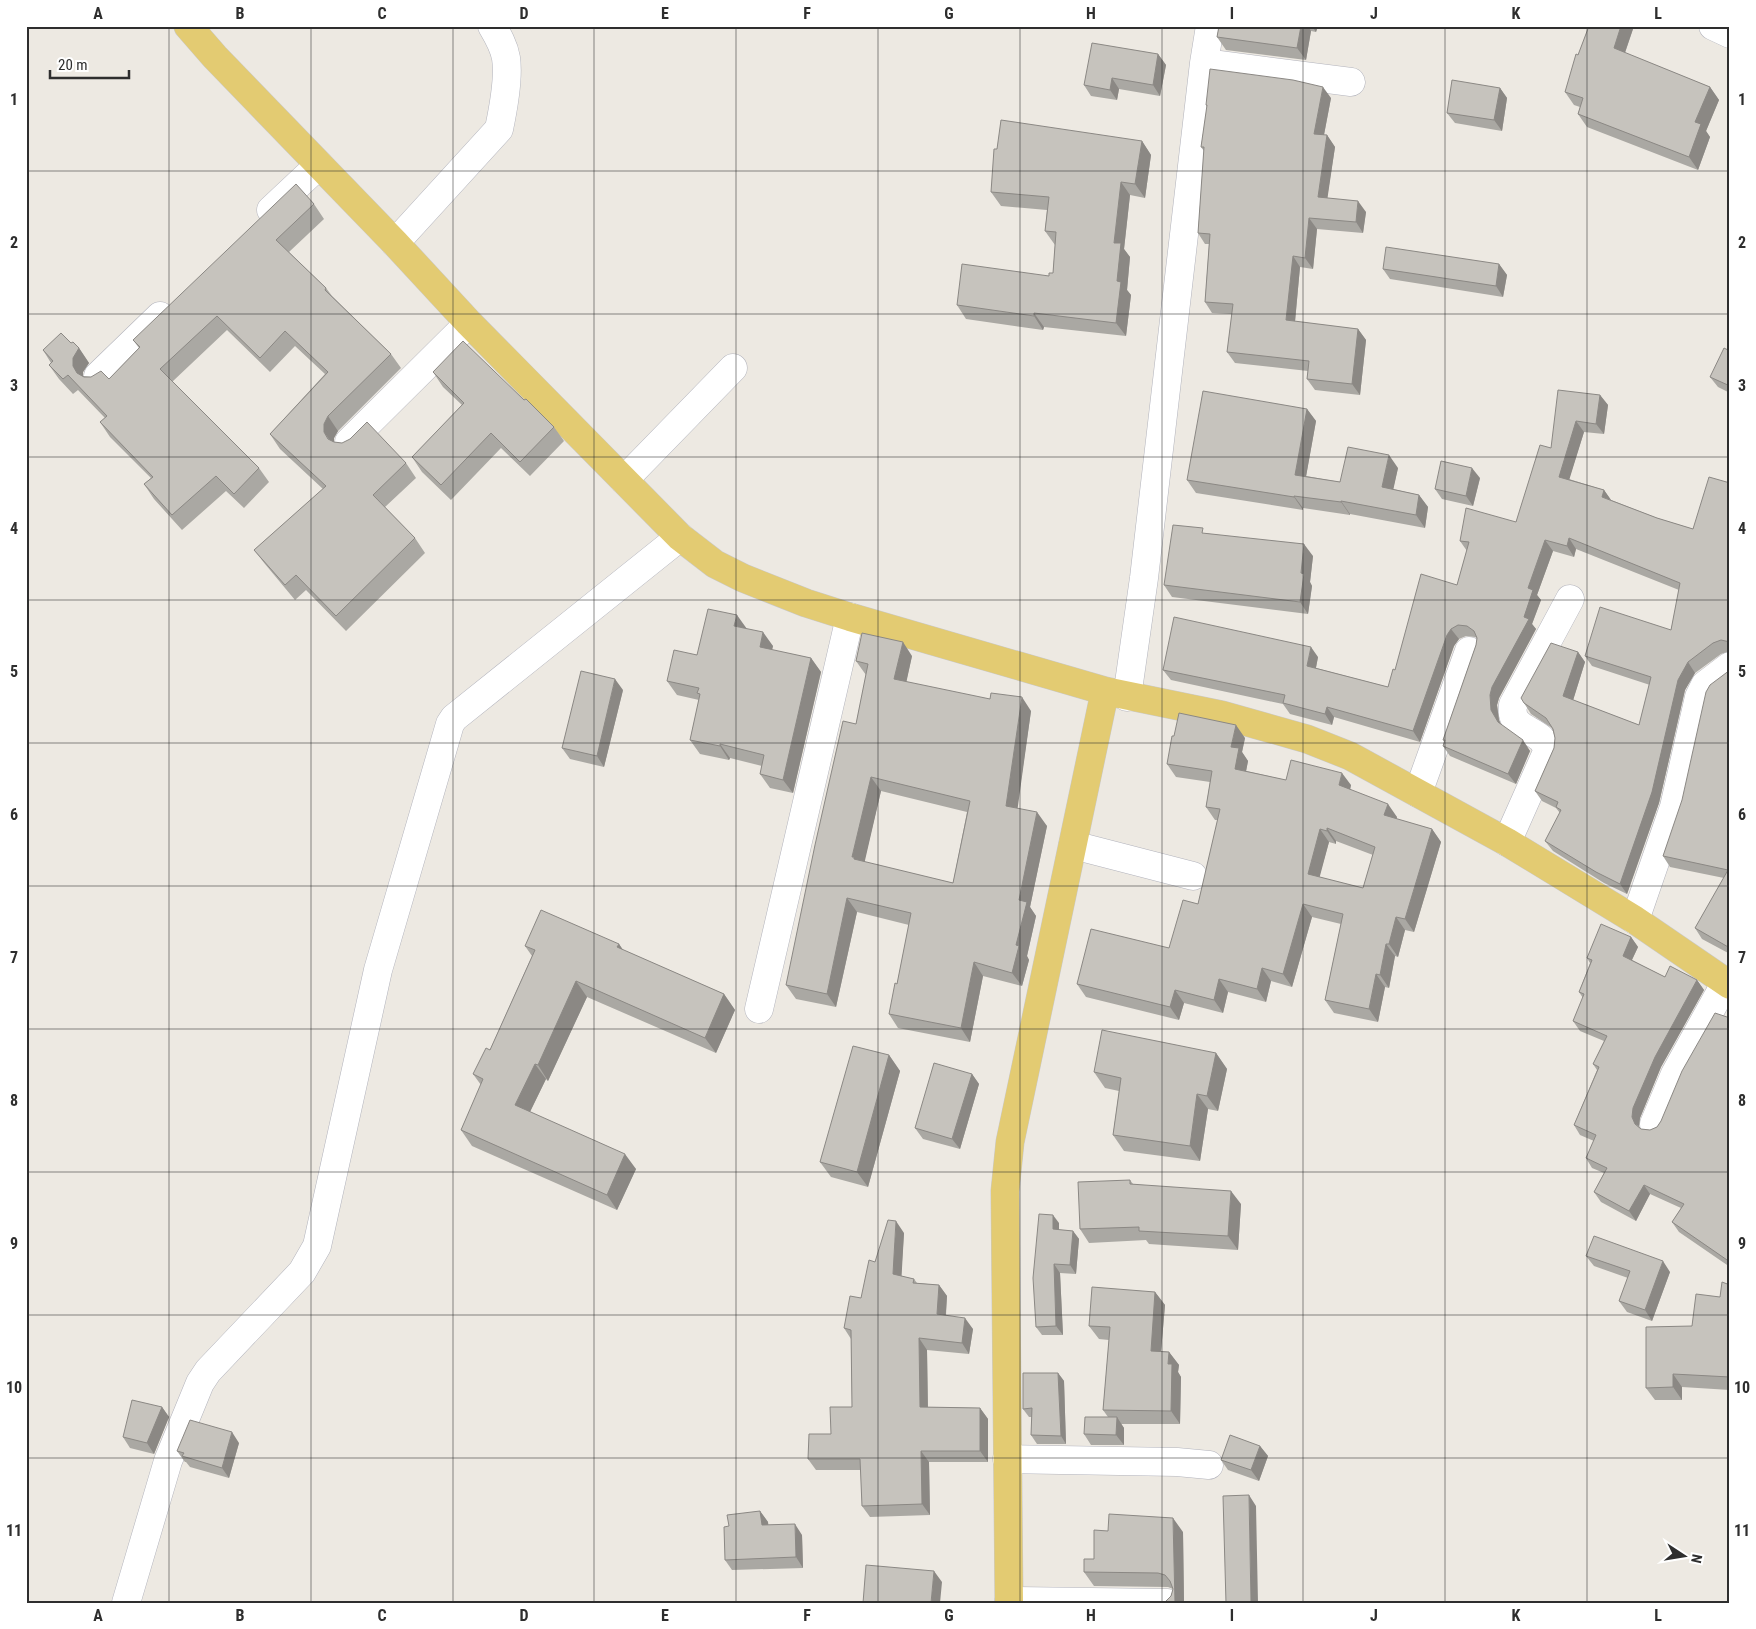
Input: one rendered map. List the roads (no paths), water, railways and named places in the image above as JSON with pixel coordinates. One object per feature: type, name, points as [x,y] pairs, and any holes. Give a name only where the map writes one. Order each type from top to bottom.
[{"type":"main road","points":[[188,26],[215,57],[469,322],[680,537],[715,564],[743,578],[806,603],[850,617],[1116,694],[1222,715],[1307,739],[1350,756],[1507,842],[1635,920],[1728,983]]},
{"type":"main road","points":[[1009,1602],[1005,1191],[1010,1142],[1073,846],[1116,694]]},
{"type":"street","points":[[395,243],[499,129],[507,66],[503,47],[492,26]]},
{"type":"street","points":[[1116,694],[1144,578],[1204,63],[1210,26]]},
{"type":"street","points":[[1713,26],[1730,34]]},
{"type":"street","points":[[1204,63],[1351,82]]},
{"type":"street","points":[[254,226],[318,165]]},
{"type":"street","points":[[98,376],[176,301]]},
{"type":"street","points":[[348,442],[469,322]]},
{"type":"street","points":[[624,480],[733,368]]},
{"type":"street","points":[[126,1603],[168,1461],[200,1383],[208,1370],[302,1272],[317,1246],[378,970],[450,724],[454,718],[680,537]]},
{"type":"street","points":[[1507,842],[1547,752],[1547,746],[1542,739],[1520,726],[1513,719],[1513,705],[1570,599]]},
{"type":"street","points":[[759,1009],[850,617]]},
{"type":"street","points":[[1418,793],[1469,652]]},
{"type":"street","points":[[1635,920],[1674,807],[1699,697],[1705,685],[1730,666]]},
{"type":"street","points":[[1073,846],[1193,876]]},
{"type":"street","points":[[1654,1124],[1675,1074],[1728,983]]},
{"type":"street","points":[[1007,1459],[1177,1462],[1209,1465]]},
{"type":"street","points":[[1009,1602],[1167,1603]]}]
